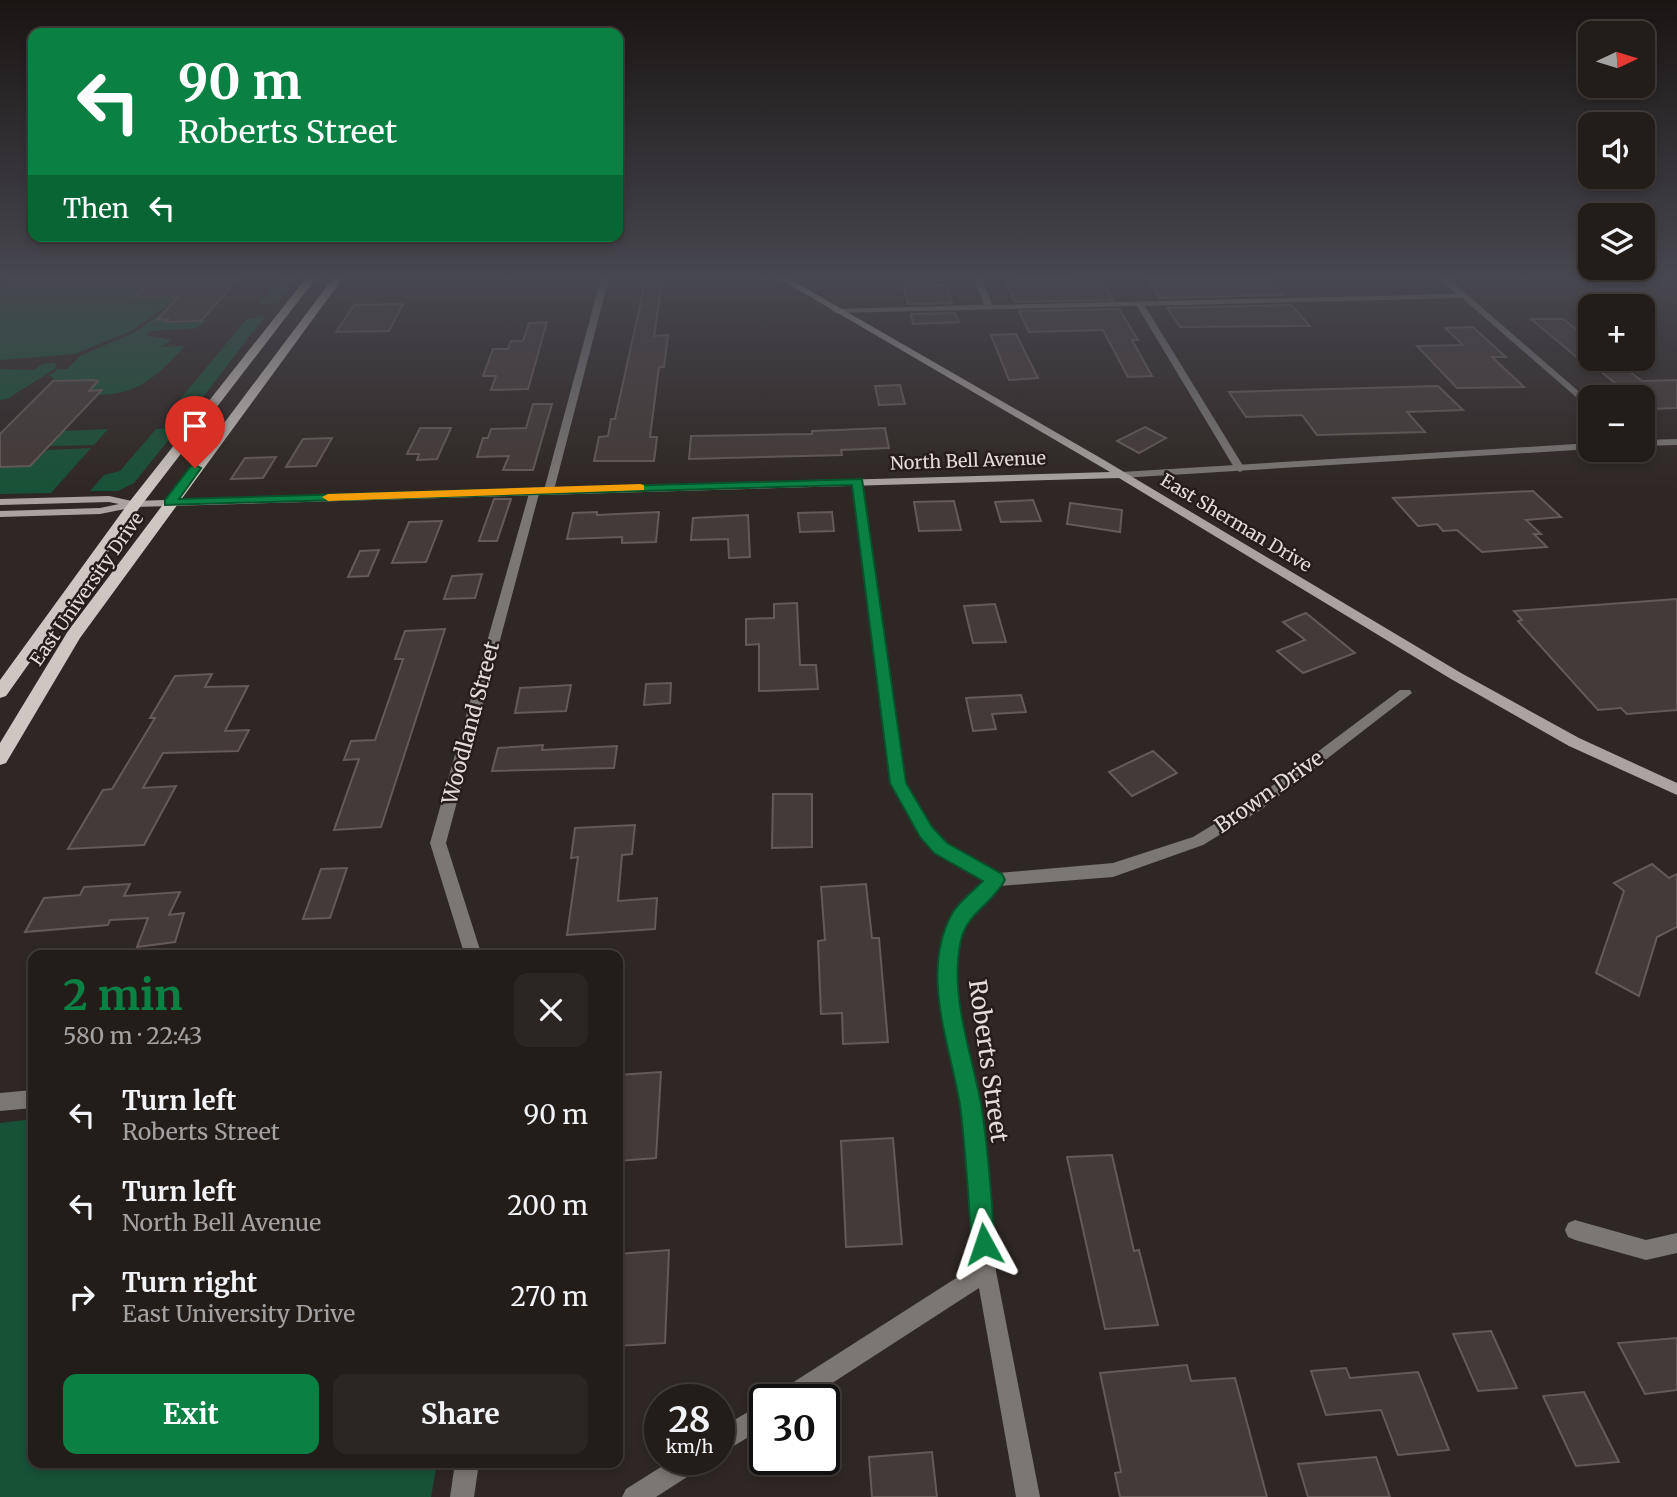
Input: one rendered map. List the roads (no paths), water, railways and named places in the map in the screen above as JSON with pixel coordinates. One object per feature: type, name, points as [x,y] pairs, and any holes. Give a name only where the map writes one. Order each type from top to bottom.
[{"type":"main road","name":"East University Drive","points":[[0,692],[135,504],[257,348]]},
{"type":"main road","name":"East University Drive","points":[[0,758],[75,635],[286,348]]},
{"type":"main road","name":"East Sherman Drive","points":[[900,348],[1121,475],[1456,676],[1574,742],[1677,789]]},
{"type":"main road","name":"North Bell Avenue","points":[[0,514],[100,511],[135,504],[1121,475]]},
{"type":"main road","name":"North Bell Avenue","points":[[0,502],[109,499],[135,504]]},
{"type":"street","name":"Woodland Street","points":[[472,950],[439,843],[584,348]]},
{"type":"street","points":[[1166,348],[1240,469]]},
{"type":"street","points":[[1523,348],[1578,396]]},
{"type":"street","points":[[1655,443],[1677,442]]},
{"type":"street","name":"North Bell Avenue","points":[[1121,475],[1578,447]]},
{"type":"street","points":[[858,482],[898,783],[926,832],[941,848],[996,880]]},
{"type":"street","name":"Brown Drive","points":[[996,880],[1114,870],[1198,841],[1257,805],[1405,693]]},
{"type":"street","name":"Roberts Street","points":[[996,880],[961,916],[952,939],[948,970],[949,1005],[970,1106],[986,1271],[1028,1497]]},
{"type":"street","points":[[0,1102],[28,1099]]},
{"type":"street","points":[[1574,1230],[1646,1250],[1677,1243]]},
{"type":"street","points":[[811,1384],[986,1271]]},
{"type":"street","points":[[462,1497],[466,1468]]},
{"type":"street","points":[[634,1497],[669,1475]]}]
